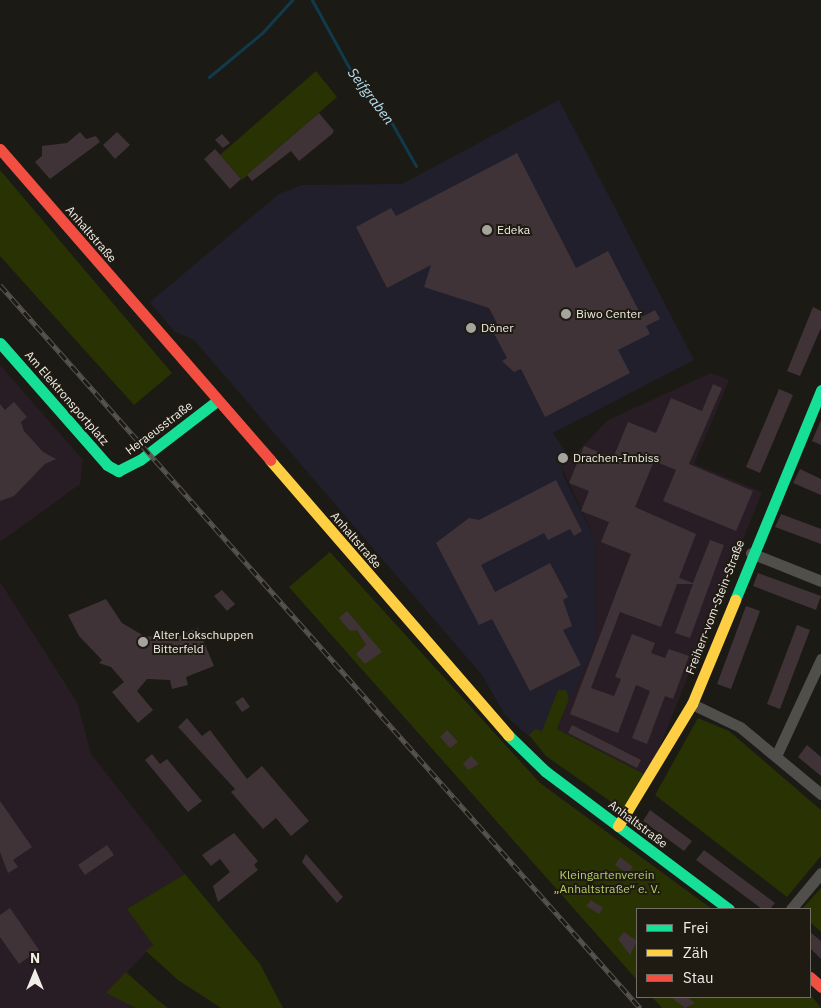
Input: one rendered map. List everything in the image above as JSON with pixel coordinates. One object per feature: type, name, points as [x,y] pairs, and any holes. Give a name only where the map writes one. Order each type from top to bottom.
[{"type":"street","name":"Anhaltstraße","points":[[0,149],[513,741],[618,826],[728,908]]},
{"type":"street","name":"Am Elektronsportplatz","points":[[0,342],[114,470]]},
{"type":"street","name":"Freiherr-vom-Stein-Straße","points":[[618,826],[692,704],[750,553],[821,390]]},
{"type":"street","name":"Heraeusstraße","points":[[114,470],[136,463],[218,401]]},
{"type":"street","points":[[750,553],[821,581]]},
{"type":"street","points":[[776,756],[821,660]]},
{"type":"street","points":[[692,704],[740,728],[821,794]]},
{"type":"street","points":[[792,908],[821,873]]},
{"type":"street","points":[[811,978],[821,987]]},
{"type":"shaded area","points":[[559,100],[694,360],[553,433],[570,459],[562,468],[564,477],[596,541],[595,647],[547,752],[505,715],[482,675],[194,340],[175,332],[150,302],[279,194],[302,185],[402,184]]},
{"type":"shaded area","points":[[0,365],[83,460],[80,484],[0,542]]},
{"type":"shaded area","points":[[711,373],[729,380],[694,464],[762,492],[648,776],[557,729],[595,647],[596,541],[562,468],[608,420]]},
{"type":"shaded area","points":[[0,582],[77,702],[91,754],[185,874],[127,909],[153,945],[107,993],[136,1008],[0,1008]]},
{"type":"green space","points":[[316,71],[337,97],[242,180],[220,155]]},
{"type":"green space","points":[[0,170],[172,373],[134,405],[0,256]]},
{"type":"green space","name":"Kleingartenverein „Anhaltstraße“ e. V.","points":[[330,552],[540,783],[711,908],[636,908],[636,979],[289,587]]},
{"type":"green space","points":[[558,690],[566,690],[569,699],[557,729],[648,776],[624,811],[546,756],[529,735],[535,729],[542,731]]},
{"type":"green space","points":[[698,718],[729,731],[821,810],[821,856],[787,897],[655,795]]},
{"type":"green space","points":[[185,874],[260,964],[283,1008],[221,1008],[178,980],[146,951],[153,945],[127,909]]},
{"type":"green space","points":[[821,888],[821,932],[811,923],[811,908],[803,908]]},
{"type":"green space","points":[[126,972],[168,1008],[136,1008],[106,993]]},
{"type":"green space","points":[[811,995],[821,1008],[662,1008],[653,998],[811,998]]},
{"type":"building","points":[[319,113],[334,131],[332,134],[299,161],[291,151],[252,181],[247,175]]},
{"type":"building","points":[[80,132],[86,139],[96,136],[100,142],[50,179],[35,162],[42,156],[42,146],[67,143]]},
{"type":"building","points":[[117,132],[130,145],[115,159],[103,145]]},
{"type":"building","points":[[222,134],[230,143],[223,148],[215,140]]},
{"type":"building","points":[[215,149],[241,179],[230,189],[204,159]]},
{"type":"building","name":"Biwo Center","points":[[517,153],[576,268],[608,251],[642,317],[655,310],[660,319],[646,326],[650,334],[618,350],[630,373],[545,417],[521,369],[514,372],[502,361],[507,358],[491,328],[498,325],[489,308],[424,287],[431,265],[387,288],[356,227],[391,208],[396,216]]},
{"type":"building","points":[[813,307],[821,311],[821,328],[800,376],[787,371]]},
{"type":"building","name":"Döner","points":[[472,322],[477,329],[469,334],[465,326]]},
{"type":"building","points":[[713,384],[722,388],[689,464],[753,491],[736,531],[663,501],[676,470],[654,461],[635,507],[696,534],[679,578],[693,583],[710,540],[724,545],[690,638],[675,633],[693,584],[677,584],[661,627],[620,612],[591,688],[614,696],[621,679],[615,677],[632,634],[655,643],[651,653],[665,658],[669,649],[689,656],[673,699],[665,696],[647,744],[632,738],[650,691],[636,685],[618,733],[570,714],[631,554],[601,542],[609,522],[581,511],[589,491],[569,483],[584,446],[613,458],[628,422],[656,433],[671,398],[702,411]]},
{"type":"building","points":[[779,389],[793,395],[760,473],[746,467]]},
{"type":"building","points":[[14,402],[27,417],[21,422],[24,431],[43,452],[56,459],[45,464],[14,496],[0,501],[0,404],[5,410]]},
{"type":"building","points":[[821,420],[821,445],[812,441]]},
{"type":"building","points":[[800,469],[821,479],[821,495],[793,483]]},
{"type":"building","points":[[556,480],[582,531],[574,536],[570,529],[548,540],[544,533],[481,565],[495,592],[550,563],[568,597],[563,600],[572,626],[563,630],[581,665],[530,691],[492,619],[479,625],[436,543],[469,518],[479,520]]},
{"type":"building","points":[[781,514],[821,529],[821,544],[775,527]]},
{"type":"building","points":[[758,573],[821,596],[816,610],[753,586]]},
{"type":"building","points":[[222,590],[235,604],[227,611],[214,596]]},
{"type":"building","name":"Alter Lokschuppen Bitterfeld","points":[[106,599],[122,623],[144,636],[171,638],[198,628],[214,666],[186,677],[188,685],[172,689],[170,680],[147,679],[137,691],[153,710],[138,723],[112,692],[124,682],[111,667],[99,663],[102,660],[79,636],[68,615]]},
{"type":"building","points":[[746,606],[760,611],[731,689],[717,684]]},
{"type":"building","points":[[347,611],[382,652],[365,664],[356,654],[366,645],[357,630],[350,631],[339,618]]},
{"type":"building","points":[[797,625],[810,630],[780,709],[767,704]]},
{"type":"building","points":[[243,697],[250,707],[242,712],[235,702]]},
{"type":"building","points":[[187,718],[202,736],[210,730],[247,779],[262,766],[309,821],[291,836],[276,818],[263,829],[231,792],[235,789],[178,727]]},
{"type":"building","points":[[572,725],[641,760],[637,768],[568,733]]},
{"type":"building","points":[[447,730],[458,742],[450,748],[440,737]]},
{"type":"building","points":[[807,745],[821,757],[821,776],[798,757]]},
{"type":"building","points":[[152,754],[160,764],[167,759],[202,801],[188,812],[145,760]]},
{"type":"building","points":[[471,756],[479,764],[468,770],[463,764]]},
{"type":"building","points":[[0,801],[32,847],[13,860],[18,867],[8,873],[0,852]]},
{"type":"building","points":[[650,810],[692,841],[684,851],[643,821]]},
{"type":"building","points":[[234,833],[258,861],[254,865],[258,870],[218,902],[213,886],[230,872],[220,859],[211,866],[202,855]]},
{"type":"building","points":[[107,845],[114,855],[85,875],[78,865]]},
{"type":"building","points":[[704,850],[775,903],[771,908],[761,908],[696,860]]},
{"type":"building","points":[[306,854],[343,897],[337,903],[302,862]]},
{"type":"building","points":[[620,857],[633,867],[628,874],[615,865]]},
{"type":"building","points":[[591,900],[603,908],[599,914],[586,906]]},
{"type":"building","points":[[10,908],[39,950],[19,964],[0,937],[0,915]]},
{"type":"building","points":[[624,932],[636,940],[630,955],[618,939]]},
{"type":"building","points":[[811,933],[821,941],[821,959],[811,949]]},
{"type":"building","points":[[672,998],[688,998],[695,1003],[685,1008]]},
{"type":"waterway","points":[[209,77],[262,33],[292,0]]},
{"type":"waterway","name":"Seifgraben","points":[[312,0],[352,73],[385,111],[416,166]]},
{"type":"railway","points":[[0,285],[640,1008]]},
{"type":"traffic: fast","points":[[0,343],[107,465],[118,471],[140,460],[217,401]]},
{"type":"traffic: fast","points":[[735,600],[821,390]]},
{"type":"traffic: fast","points":[[508,735],[545,771],[728,908]]},
{"type":"traffic: slow","points":[[270,460],[508,735]]},
{"type":"traffic: slow","points":[[618,826],[692,704],[735,600]]},
{"type":"traffic: jam","points":[[0,149],[270,460]]},
{"type":"traffic: jam","points":[[811,978],[821,987]]},
{"type":"place","name":"Edeka","points":[[487,230]]},
{"type":"place","name":"Biwo Center","points":[[566,314]]},
{"type":"place","name":"Döner","points":[[471,328]]},
{"type":"place","name":"Drachen-Imbiss","points":[[563,458]]},
{"type":"place","name":"Alter Lokschuppen Bitterfeld","points":[[143,642]]}]
